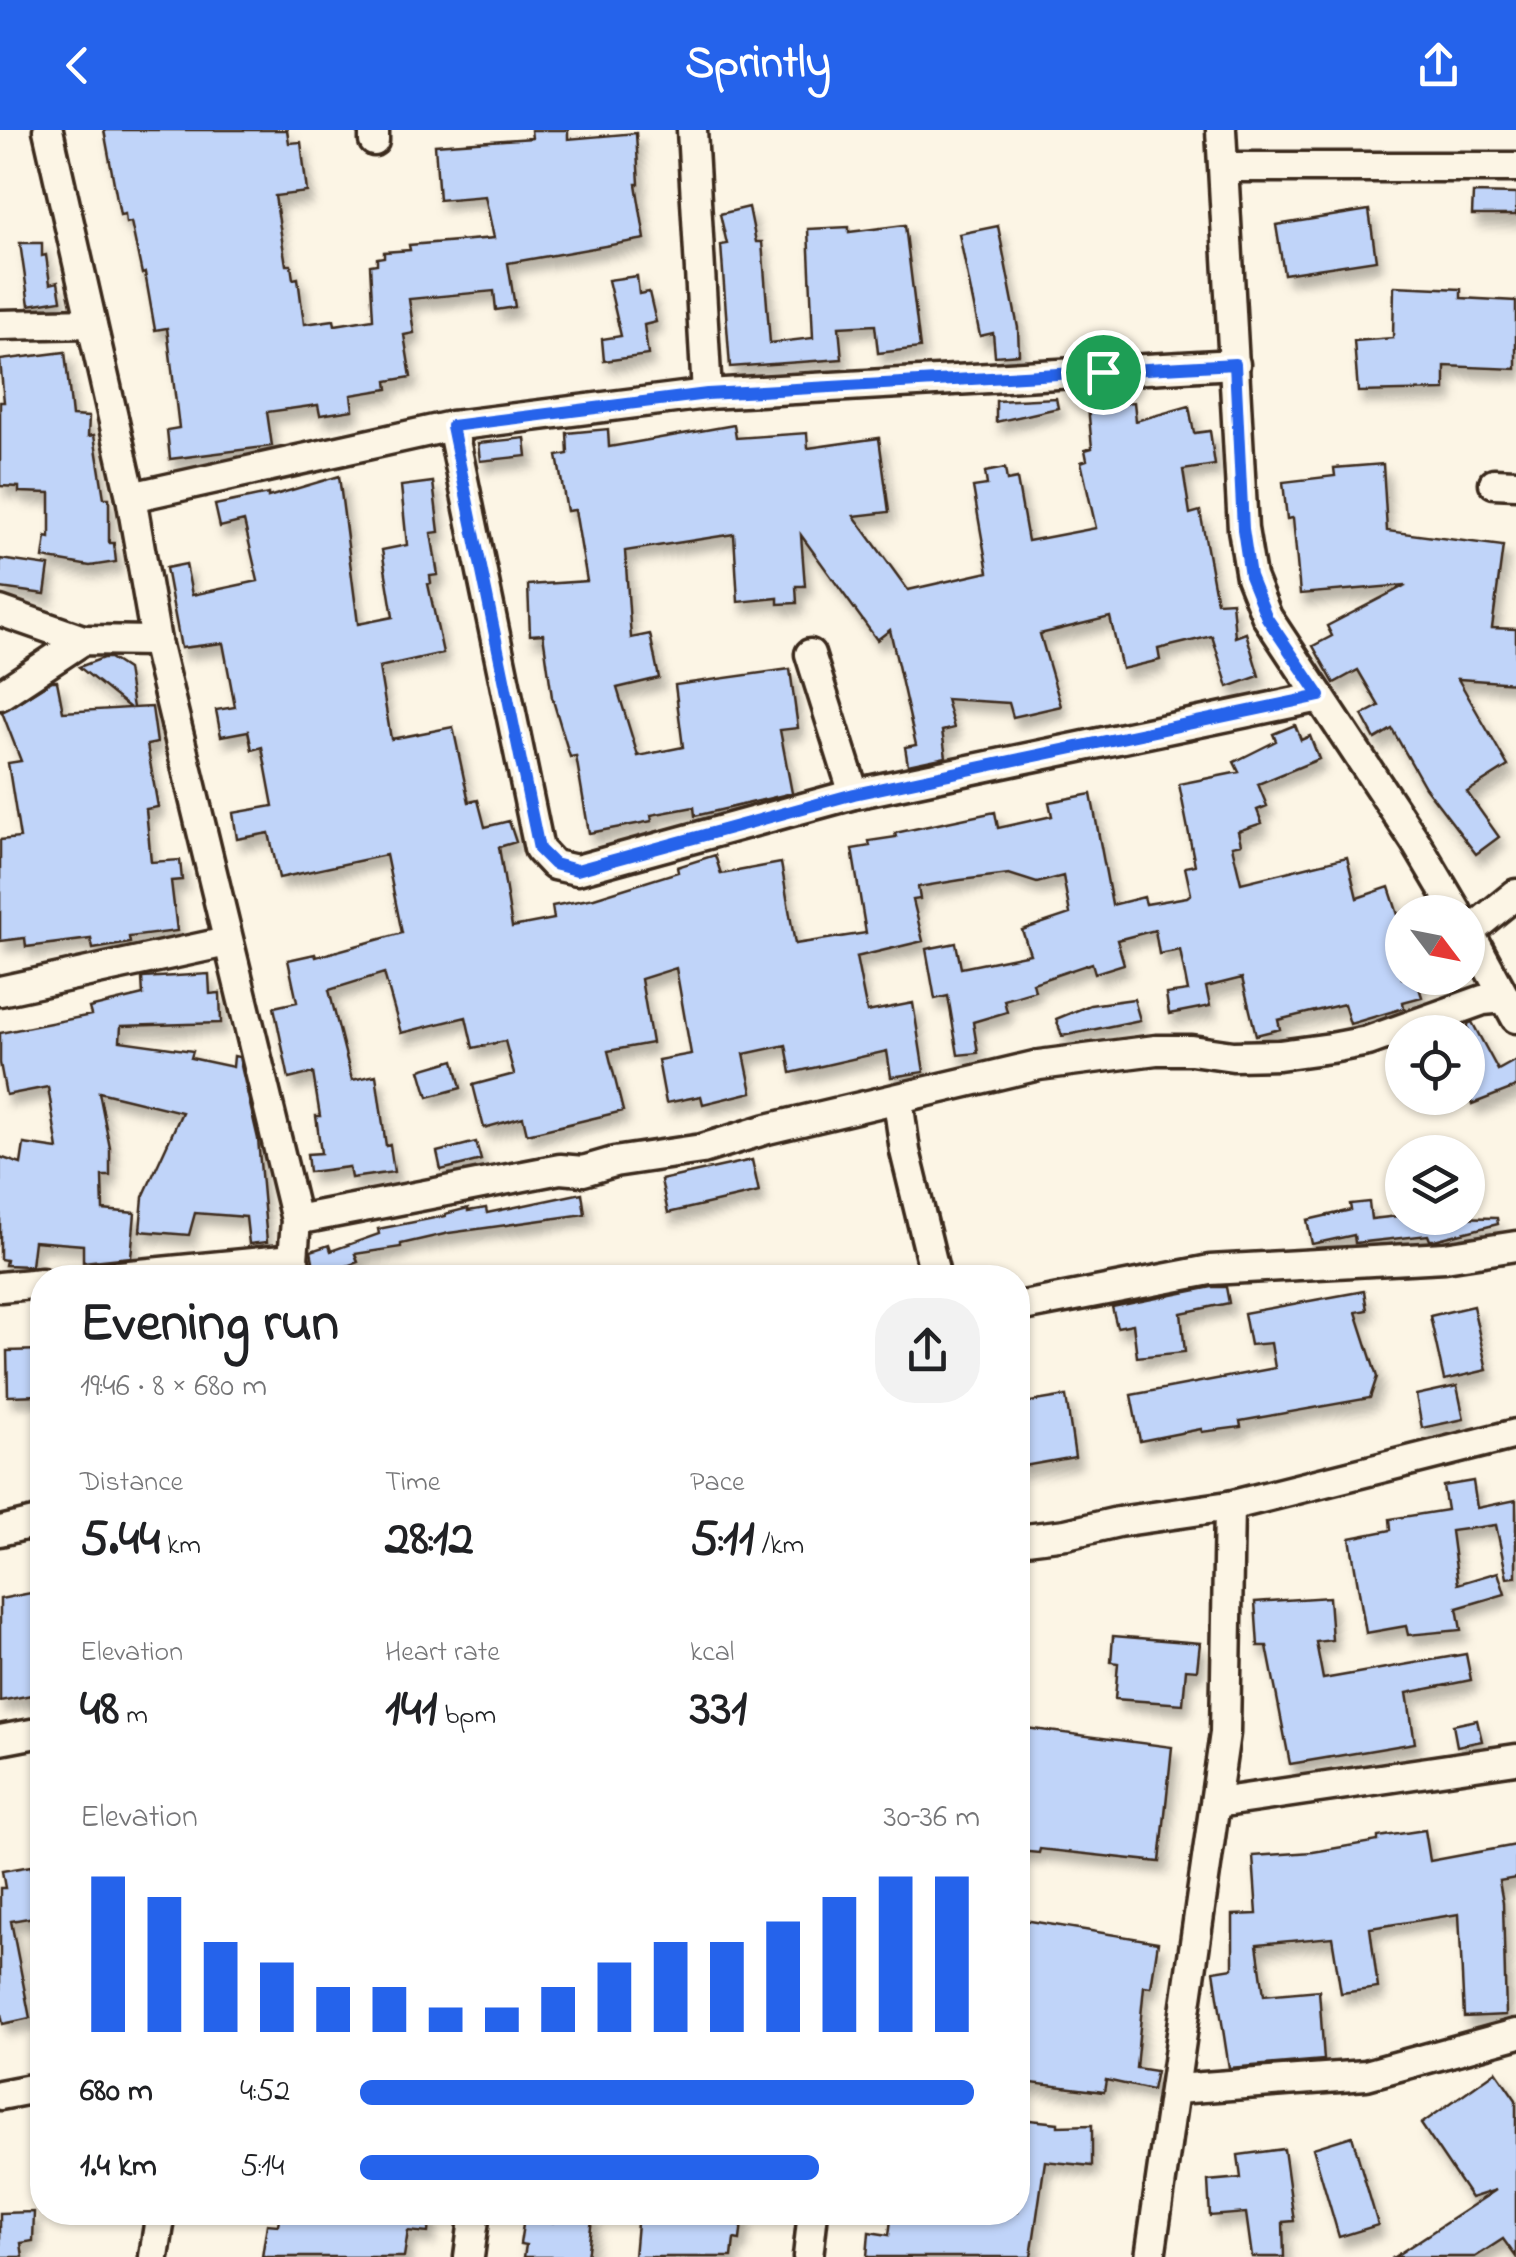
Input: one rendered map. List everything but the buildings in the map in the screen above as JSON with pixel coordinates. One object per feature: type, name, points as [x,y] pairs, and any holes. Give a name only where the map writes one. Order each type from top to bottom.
[{"type":"street","points":[[48,130],[131,497],[156,641],[296,1220],[296,1265]]},
{"type":"street","points":[[692,130],[707,394]]},
{"type":"street","points":[[1220,130],[1243,529],[1250,576],[1267,618],[1446,895]]},
{"type":"street","points":[[1224,167],[1516,167]]},
{"type":"street","points":[[0,326],[90,324]]},
{"type":"street","points":[[131,497],[452,426],[707,394],[1235,364]]},
{"type":"street","points":[[452,426],[539,849],[554,864],[577,870],[854,794],[1320,696]]},
{"type":"street","points":[[0,611],[84,640],[156,641]]},
{"type":"street","points":[[0,695],[84,640]]},
{"type":"street","points":[[810,654],[854,794]]},
{"type":"street","points":[[1485,913],[1516,894]]},
{"type":"street","points":[[0,991],[227,942]]},
{"type":"street","points":[[1485,961],[1511,1008]]},
{"type":"street","points":[[296,1220],[560,1170],[583,1170],[702,1150],[767,1129],[1039,1064],[1156,1050],[1279,1055],[1368,1041],[1483,1000],[1511,1008]]},
{"type":"street","points":[[898,1100],[905,1150],[933,1265]]},
{"type":"street","points":[[1030,1305],[1210,1270],[1445,1257],[1516,1246]]},
{"type":"street","points":[[0,1287],[30,1284]]},
{"type":"street","points":[[1030,1538],[1229,1506],[1516,1434]]},
{"type":"street","points":[[1150,2257],[1226,1733],[1229,1506]]},
{"type":"street","points":[[0,1531],[30,1524]]},
{"type":"street","points":[[0,1740],[30,1734]]},
{"type":"street","points":[[1217,1803],[1516,1759]]},
{"type":"street","points":[[1176,2089],[1366,2075],[1516,2034]]},
{"type":"street","points":[[0,2094],[30,2089]]},
{"type":"street","points":[[154,2257],[159,2225]]},
{"type":"street","points":[[468,2257],[472,2225]]},
{"type":"street","points":[[808,2257],[812,2225]]},
{"type":"route","points":[[1235,364],[1243,529],[1250,576],[1267,618],[1320,696],[854,794],[577,870],[554,864],[539,849],[452,426],[707,394],[1103,372],[1235,364]]}]
